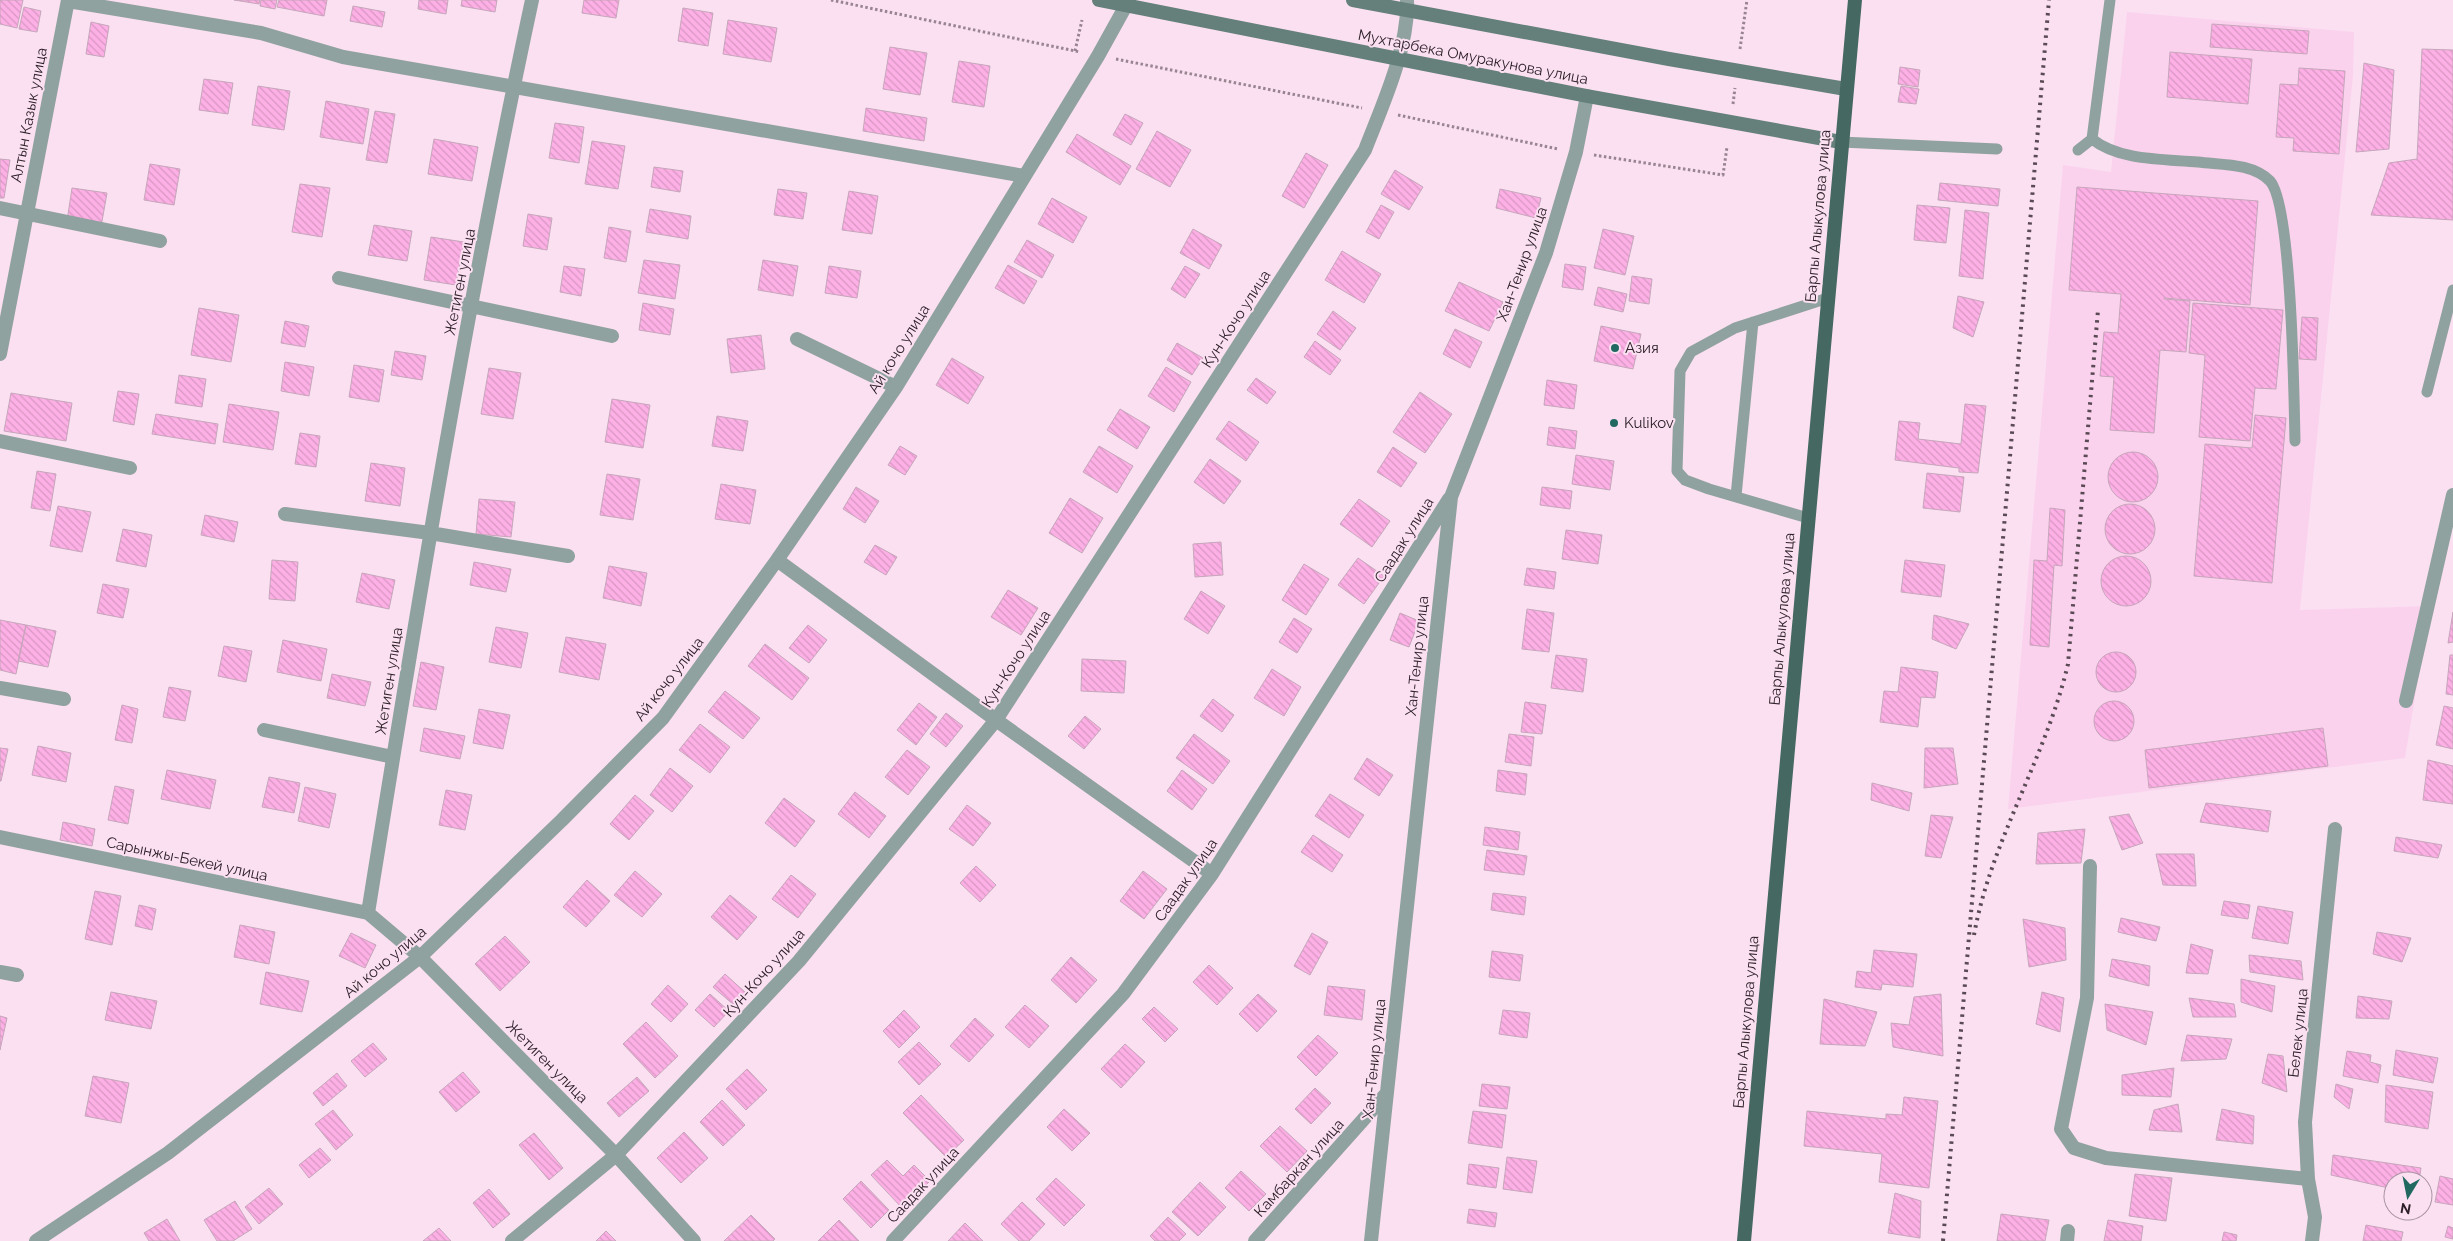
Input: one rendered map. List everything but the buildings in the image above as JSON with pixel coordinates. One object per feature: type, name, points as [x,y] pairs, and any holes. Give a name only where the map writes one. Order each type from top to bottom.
[{"type":"main road","name":"Мухтарбека Омуракунова улица","points":[[1099,0],[1128,3],[1587,96],[1841,142]]},
{"type":"main road","points":[[1353,0],[1407,6],[1846,89]]},
{"type":"main road","name":"Барпы Алыкулова улица","points":[[1744,1241],[1854,0]]},
{"type":"street","name":"Жетиген улица","points":[[532,0],[514,86],[430,533],[368,913],[420,957],[616,1154],[694,1241]]},
{"type":"street","points":[[68,1],[261,33],[343,57],[1024,176]]},
{"type":"street","name":"Алтын Казык улица","points":[[0,354],[68,1]]},
{"type":"street","name":"Ай кочо улица","points":[[36,1241],[168,1153],[420,957],[562,820],[663,718],[777,560],[896,387],[1098,56],[1128,3]]},
{"type":"street","name":"Кун-Кочо улица","points":[[512,1241],[616,1154],[799,961],[996,720],[1365,150],[1398,59],[1407,6]]},
{"type":"street","name":"Хан-Тенир улица","points":[[1371,1241],[1451,497],[1546,253],[1576,152],[1587,96]]},
{"type":"street","points":[[0,208],[160,241]]},
{"type":"street","points":[[339,278],[612,336]]},
{"type":"street","points":[[797,339],[896,387]]},
{"type":"street","points":[[0,441],[130,468]]},
{"type":"street","points":[[2406,701],[2453,495]]},
{"type":"street","name":"Саадак улица","points":[[893,1241],[1124,994],[1212,874],[1451,497]]},
{"type":"street","points":[[285,514],[430,533],[568,556]]},
{"type":"street","points":[[777,560],[996,720],[1212,874]]},
{"type":"street","points":[[0,688],[64,699]]},
{"type":"street","points":[[264,730],[393,757]]},
{"type":"street","name":"Белек улица","points":[[2312,1241],[2315,1217],[2308,1179],[2305,1122],[2335,829]]},
{"type":"street","name":"Сарынжы-Бекей улица","points":[[0,837],[368,913]]},
{"type":"street","points":[[2090,866],[2087,998],[2061,1129],[2074,1148],[2106,1158],[2308,1179]]},
{"type":"street","points":[[0,972],[17,975]]},
{"type":"street","name":"Камбаркан улица","points":[[1255,1241],[1387,1093]]},
{"type":"lane","points":[[2078,150],[2092,139],[2110,0]]},
{"type":"lane","points":[[2092,139],[2103,147],[2139,156],[2249,167],[2271,182],[2279,208],[2290,286],[2295,441]]},
{"type":"lane","points":[[1841,142],[1997,149]]},
{"type":"lane","points":[[2426,392],[2453,290]]},
{"type":"lane","points":[[1808,518],[1685,480],[1677,471],[1680,371],[1691,352],[1735,328],[1828,298]]},
{"type":"lane","points":[[1736,496],[1753,322]]},
{"type":"path","points":[[831,0],[1576,152],[1723,175],[1727,147]]},
{"type":"path","points":[[1740,49],[1746,0]]},
{"type":"path","points":[[1075,51],[1082,20]]},
{"type":"path","points":[[1732,112],[1735,88]]},
{"type":"shaded area","points":[[2127,12],[2354,32],[2353,76],[2300,610],[2430,606],[2405,758],[2008,809],[2063,165],[2111,172]]},
{"type":"railway","points":[[1943,1241],[2049,0]]},
{"type":"railway","points":[[1974,935],[1982,900],[1993,866],[2046,733],[2068,664],[2098,310]]},
{"type":"place","name":"Азия","points":[[1615,348]]},
{"type":"place","name":"Kulikov","points":[[1614,423]]}]
